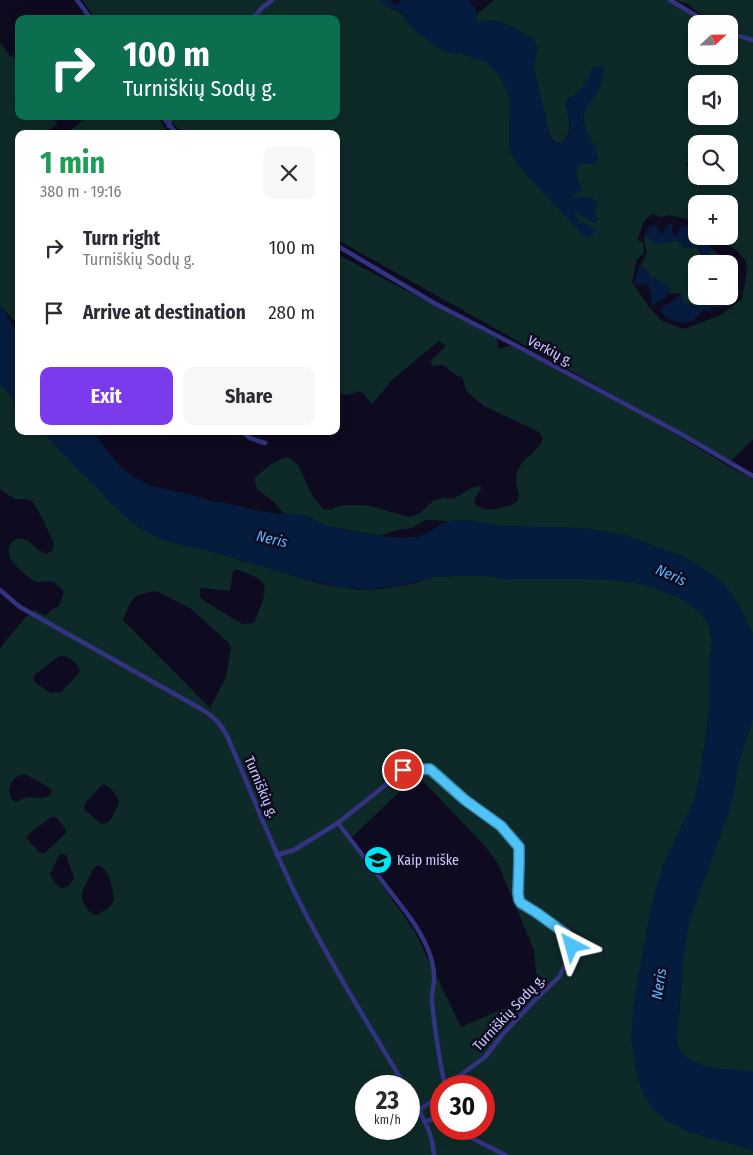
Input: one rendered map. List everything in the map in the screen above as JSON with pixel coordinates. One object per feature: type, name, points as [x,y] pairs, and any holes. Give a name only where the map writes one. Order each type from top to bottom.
[{"type":"street","points":[[77,0],[88,15]]},
{"type":"street","points":[[256,15],[272,0]]},
{"type":"street","points":[[670,0],[695,15]]},
{"type":"street","points":[[738,36],[753,40]]},
{"type":"street","points":[[165,120],[173,130]]},
{"type":"street","points":[[169,126],[170,120]]},
{"type":"street","name":"Verkių g.","points":[[340,248],[434,303],[681,434],[753,476]]},
{"type":"street","points":[[247,435],[265,443]]},
{"type":"street","name":"Turniškių g.","points":[[0,590],[20,607],[203,710],[217,720],[224,729],[277,855],[317,935],[399,1075]]},
{"type":"street","name":"Turniškių Sodų g.","points":[[277,855],[294,850],[338,823],[403,770],[430,769],[465,800],[501,826],[519,847],[519,900],[566,934],[571,942],[572,950],[559,977],[502,1035],[484,1057],[460,1075]]},
{"type":"street","points":[[338,823],[409,916],[425,942],[431,958],[434,978],[432,999],[437,1046],[444,1075]]},
{"type":"street","points":[[420,1112],[430,1136],[434,1155]]},
{"type":"street","points":[[425,1122],[430,1120]]},
{"type":"street","points":[[476,1140],[505,1155]]},
{"type":"green space","points":[[82,0],[380,0],[391,10],[396,10],[402,14],[414,29],[429,39],[455,54],[459,53],[486,62],[498,74],[510,99],[509,146],[512,155],[524,172],[587,237],[595,231],[590,226],[580,222],[573,213],[577,213],[594,222],[597,220],[594,212],[597,207],[580,197],[574,199],[572,196],[579,184],[576,174],[578,167],[583,162],[590,164],[597,162],[598,157],[585,127],[584,115],[587,105],[603,78],[586,82],[576,94],[568,99],[566,103],[569,125],[568,135],[561,143],[554,142],[549,132],[534,69],[536,45],[531,38],[503,23],[497,21],[477,22],[477,14],[494,0],[667,0],[694,15],[688,15],[688,65],[738,65],[738,38],[753,42],[753,439],[731,461],[340,241],[340,130],[180,130],[170,120],[340,120],[340,15],[93,15]]},
{"type":"green space","points":[[676,0],[753,0],[753,38],[738,33],[738,15],[702,15],[688,4]]},
{"type":"green space","points":[[0,42],[9,55],[15,58],[15,120],[54,120],[57,124],[50,130],[15,130],[15,321],[0,304]]},
{"type":"green space","points":[[83,120],[160,120],[166,130],[70,130]]},
{"type":"green space","points":[[645,234],[648,238],[679,241],[684,247],[697,247],[702,255],[688,255],[688,304],[683,302],[681,293],[669,294],[670,292],[663,283],[651,277],[641,265],[647,252],[644,242]]},
{"type":"green space","points":[[711,248],[719,255],[702,255],[711,251]]},
{"type":"green space","points":[[340,256],[496,338],[497,347],[501,349],[512,346],[667,429],[753,479],[753,635],[731,593],[714,576],[682,556],[627,536],[578,528],[503,526],[467,520],[425,520],[412,528],[397,530],[380,536],[327,526],[302,514],[284,514],[274,502],[257,489],[254,479],[270,466],[288,457],[298,465],[312,495],[323,509],[330,510],[342,505],[366,505],[410,517],[420,513],[434,500],[453,499],[471,488],[480,486],[482,488],[474,499],[477,506],[496,509],[509,506],[519,498],[516,476],[519,468],[539,446],[543,438],[539,432],[484,406],[467,392],[462,377],[457,376],[443,365],[432,366],[431,360],[446,346],[439,341],[393,379],[372,404],[361,391],[346,395],[340,393]]},
{"type":"green space","points":[[0,383],[15,401],[15,435],[46,435],[111,503],[141,529],[161,539],[217,553],[321,584],[359,590],[383,589],[415,583],[433,577],[454,576],[487,576],[507,579],[601,579],[650,586],[680,598],[702,615],[708,624],[712,641],[710,704],[700,776],[694,800],[665,861],[652,903],[633,1010],[664,1119],[690,1132],[753,1151],[753,1155],[0,1155],[0,648],[34,610],[46,616],[51,610],[59,606],[64,592],[53,582],[38,582],[24,574],[13,562],[9,554],[11,542],[19,539],[27,540],[40,551],[47,554],[53,550],[54,543],[37,508],[32,501],[15,499],[0,489]],"holes":[[[239,570],[248,573],[259,579],[264,585],[264,595],[254,623],[242,624],[200,597],[200,589],[204,588],[230,591],[233,571]],[[154,591],[191,609],[228,642],[231,647],[226,677],[210,708],[123,620],[133,599]],[[62,656],[74,661],[80,672],[61,692],[51,693],[35,683],[33,677],[58,657]],[[25,774],[52,791],[50,795],[43,798],[28,798],[17,802],[10,796],[12,781]],[[414,778],[420,778],[486,847],[498,864],[534,950],[538,994],[461,1027],[415,932],[350,839]],[[104,784],[114,792],[119,803],[110,821],[104,824],[100,823],[84,807],[85,803]],[[51,817],[56,817],[65,828],[66,833],[45,853],[40,853],[29,841],[27,837]],[[59,855],[66,855],[74,878],[64,888],[58,886],[50,874]],[[98,865],[103,868],[110,881],[113,902],[96,915],[87,909],[82,893],[94,868]]]},
{"type":"green space","points":[[753,719],[753,1071],[735,1071],[713,1068],[693,1061],[679,1049],[677,1037],[686,932],[728,814],[740,756]]},
{"type":"water","points":[[380,0],[390,0],[398,5],[401,0],[469,0],[476,10],[477,22],[491,20],[501,22],[533,39],[536,42],[534,69],[550,136],[554,143],[557,144],[565,140],[569,132],[566,103],[583,86],[593,67],[599,65],[604,69],[599,89],[583,114],[586,130],[598,156],[597,162],[590,164],[583,162],[577,168],[578,182],[584,189],[573,196],[574,199],[580,197],[593,198],[596,202],[597,206],[594,212],[597,220],[594,222],[574,213],[580,222],[596,231],[590,236],[585,237],[524,172],[512,155],[509,146],[510,99],[498,74],[486,62],[459,53],[451,54],[432,44],[412,28],[402,12],[396,9],[391,10]]},
{"type":"water","points":[[669,224],[672,224],[673,235],[676,236],[679,234],[680,227],[687,226],[688,245],[708,245],[711,248],[709,254],[703,255],[697,247],[685,248],[678,240],[662,244],[656,243],[645,234],[651,226],[655,225],[661,234],[664,233]]},
{"type":"water","points":[[641,265],[651,277],[669,287],[670,292],[665,298],[653,305],[648,285],[636,284],[635,280]]},
{"type":"water","points":[[681,293],[684,297],[683,302],[694,307],[730,305],[727,307],[711,308],[709,312],[704,310],[695,319],[686,322],[672,320],[661,311],[662,307],[672,302]]},
{"type":"water","points":[[0,304],[15,329],[15,401],[0,383]]},
{"type":"water","name":"Neris","points":[[46,435],[94,435],[120,466],[148,485],[215,502],[264,512],[302,514],[327,526],[380,536],[403,538],[417,537],[428,533],[448,521],[467,520],[503,526],[597,530],[627,536],[682,556],[724,584],[743,613],[753,635],[753,719],[739,762],[729,812],[689,922],[682,971],[677,1039],[682,1053],[699,1064],[722,1069],[753,1071],[753,1151],[690,1132],[664,1119],[654,1110],[640,1086],[631,1040],[635,992],[652,903],[665,861],[694,800],[700,776],[710,704],[712,641],[708,624],[698,611],[680,598],[650,586],[611,580],[507,579],[487,576],[454,576],[433,577],[402,585],[368,590],[340,587],[309,580],[217,553],[169,542],[147,533],[123,515]]},
{"type":"place","name":"Kaip miške","points":[[378,860]]},
{"type":"route","points":[[403,770],[430,769],[465,800],[501,826],[519,847],[519,900],[566,934],[572,946]]}]
